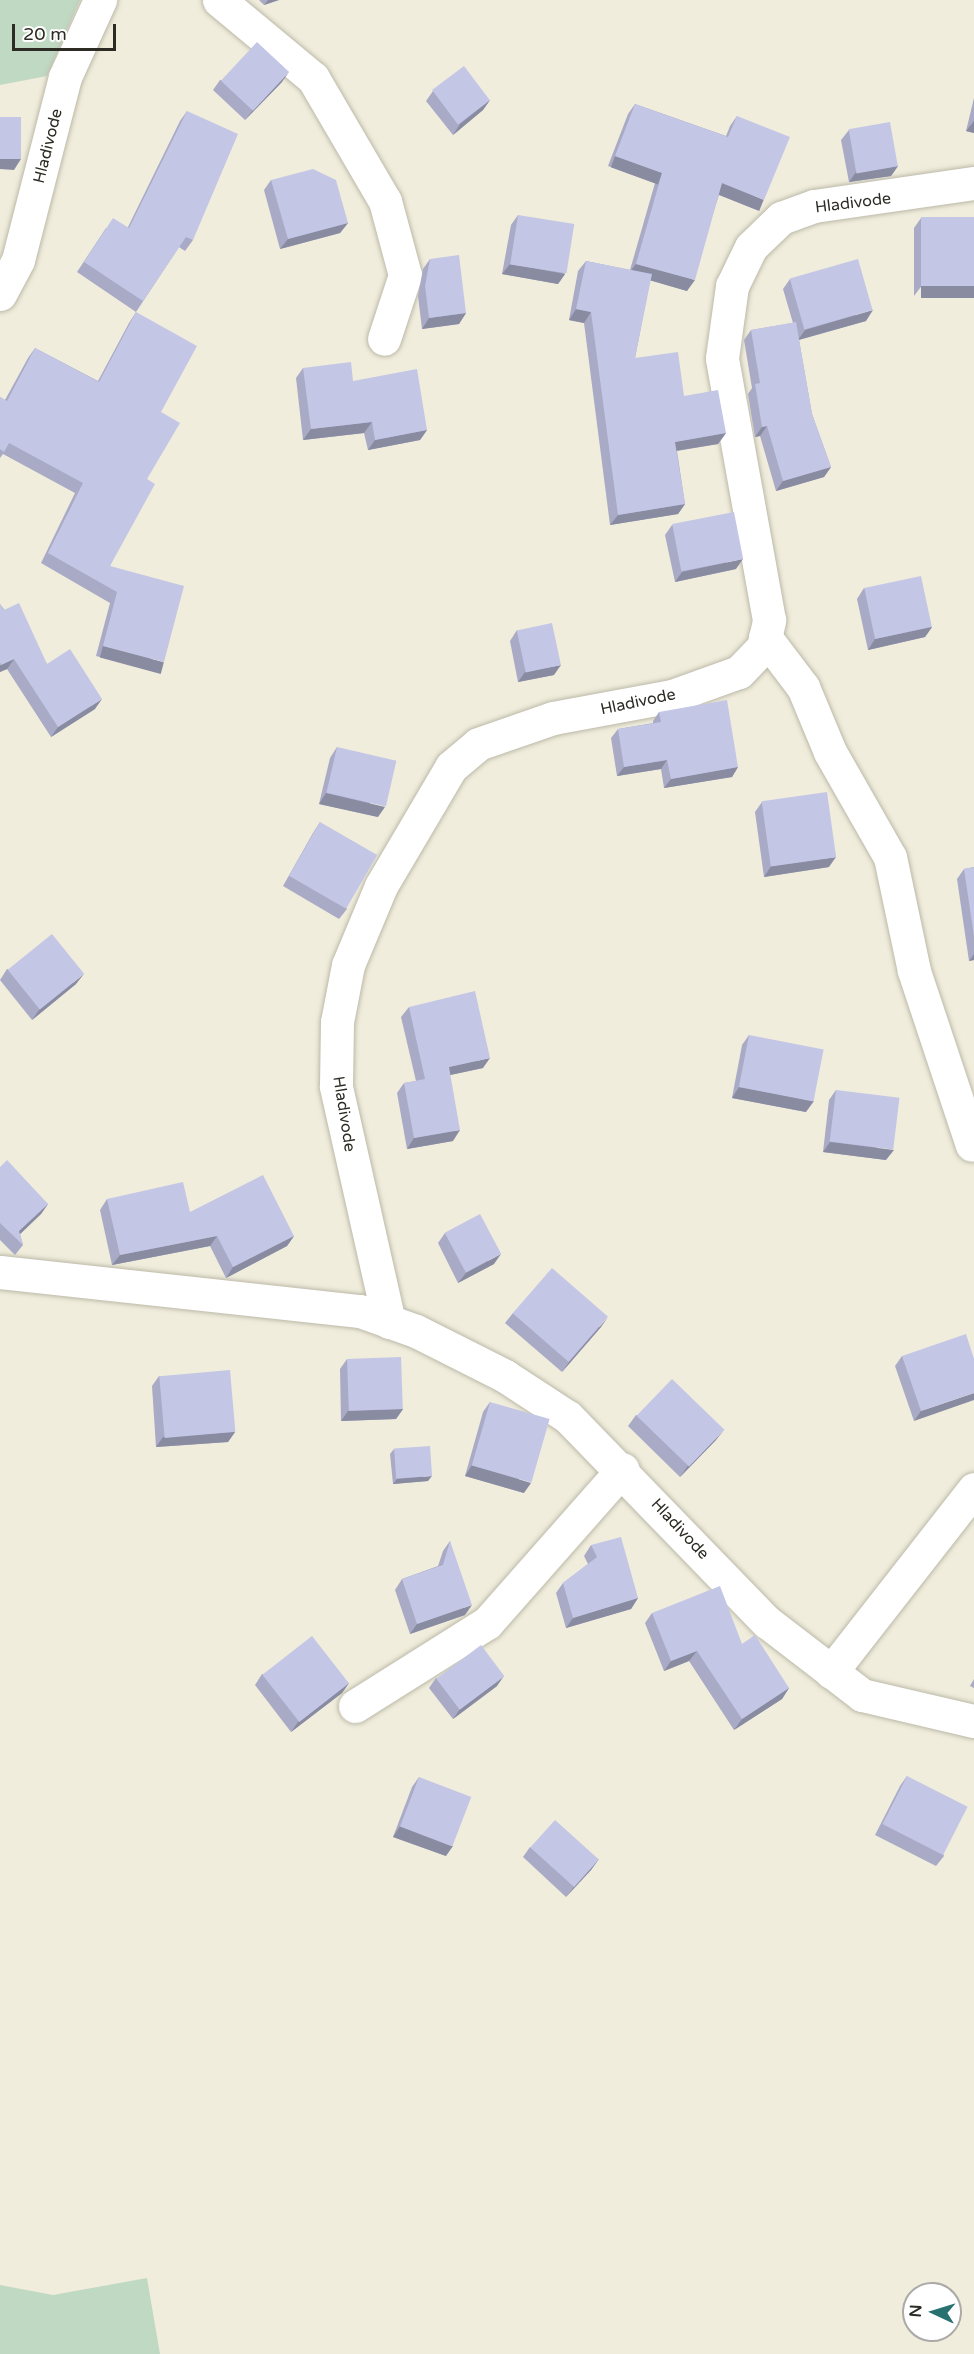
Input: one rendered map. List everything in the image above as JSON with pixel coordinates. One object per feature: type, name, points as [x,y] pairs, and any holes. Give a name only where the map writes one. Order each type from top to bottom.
[{"type":"street","name":"Hladivode","points":[[0,294],[18,260],[65,77],[100,0]]},
{"type":"street","points":[[219,0],[313,78],[385,201],[405,275],[384,339]]},
{"type":"street","name":"Hladivode","points":[[389,1322],[336,1086],[337,1022],[348,965],[381,886],[451,767],[478,744],[553,718],[672,696],[739,672],[763,647],[769,620],[722,358],[732,286],[751,247],[781,218],[814,206],[974,183]]},
{"type":"street","points":[[765,637],[803,687],[830,752],[890,857],[914,971],[972,1145]]},
{"type":"street","name":"Hladivode","points":[[0,1272],[360,1311],[389,1322],[505,1376],[568,1417],[623,1469],[767,1622],[862,1695],[974,1721]]},
{"type":"street","points":[[355,1706],[487,1623],[623,1469]]},
{"type":"street","points":[[831,1672],[974,1489]]},
{"type":"green space","points":[[0,0],[80,0],[47,76],[0,85]]},
{"type":"green space","points":[[147,2278],[160,2354],[0,2354],[0,2285],[53,2295]]},
{"type":"building","points":[[257,42],[289,72],[253,111],[221,81]]},
{"type":"building","points":[[464,66],[490,100],[458,124],[432,90]]},
{"type":"building","points":[[635,104],[728,137],[737,116],[790,137],[764,200],[722,183],[695,280],[636,264],[662,173],[615,156]]},
{"type":"building","points":[[187,111],[238,134],[193,240],[186,237],[143,301],[84,262],[113,218],[129,228]]},
{"type":"building","points":[[0,117],[21,117],[21,159],[0,159]]},
{"type":"building","points":[[890,122],[898,166],[856,174],[849,129]]},
{"type":"building","points":[[313,169],[336,180],[348,223],[288,239],[271,180]]},
{"type":"building","points":[[518,215],[574,224],[566,273],[510,264]]},
{"type":"building","points":[[921,217],[974,217],[974,286],[921,286]]},
{"type":"building","points":[[459,255],[466,313],[429,318],[425,286],[430,259]]},
{"type":"building","points":[[858,259],[873,310],[804,330],[790,279]]},
{"type":"building","points":[[586,261],[652,274],[635,358],[678,352],[684,396],[718,390],[726,433],[675,442],[685,504],[618,515],[591,312],[576,309]]},
{"type":"building","points":[[136,312],[197,346],[161,412],[180,423],[147,479],[155,484],[110,566],[184,586],[164,662],[103,646],[117,592],[48,553],[83,483],[9,443],[4,452],[0,449],[0,397],[7,401],[35,348],[99,382]]},
{"type":"building","points":[[796,322],[812,414],[831,467],[783,481],[767,426],[762,427],[755,384],[760,383],[751,330]]},
{"type":"building","points":[[351,362],[353,381],[417,369],[427,430],[375,440],[372,422],[311,429],[303,368]]},
{"type":"building","points":[[734,512],[743,559],[681,571],[672,524]]},
{"type":"building","points":[[921,576],[932,627],[875,639],[864,588]]},
{"type":"building","points":[[19,603],[47,664],[70,649],[102,699],[58,727],[14,659],[1,665],[0,662],[0,604],[4,610]]},
{"type":"building","points":[[552,623],[561,665],[526,673],[517,630]]},
{"type":"building","points":[[727,700],[738,767],[671,779],[667,760],[624,767],[618,729],[661,722],[659,712]]},
{"type":"building","points":[[337,747],[396,761],[386,807],[326,793]]},
{"type":"building","points":[[827,792],[836,857],[771,867],[762,801]]},
{"type":"building","points":[[320,822],[377,855],[346,909],[289,876]]},
{"type":"building","points":[[974,867],[974,936],[964,869]]},
{"type":"building","points":[[52,934],[84,974],[40,1010],[8,970]]},
{"type":"building","points":[[475,991],[490,1058],[449,1067],[460,1130],[414,1138],[404,1083],[425,1079],[409,1007]]},
{"type":"building","points":[[749,1035],[824,1050],[813,1102],[739,1087]]},
{"type":"building","points":[[836,1090],[900,1098],[893,1149],[830,1142]]},
{"type":"building","points":[[7,1160],[48,1204],[19,1231],[23,1245],[0,1223],[0,1167]]},
{"type":"building","points":[[263,1175],[294,1236],[233,1267],[217,1236],[120,1255],[107,1199],[183,1182],[190,1212]]},
{"type":"building","points":[[480,1214],[501,1254],[466,1273],[445,1233]]},
{"type":"building","points":[[552,1268],[608,1317],[568,1362],[513,1313]]},
{"type":"building","points":[[966,1334],[974,1359],[974,1393],[921,1411],[902,1356]]},
{"type":"building","points":[[401,1357],[403,1409],[349,1411],[347,1359]]},
{"type":"building","points":[[230,1370],[235,1432],[165,1438],[159,1376]]},
{"type":"building","points":[[672,1379],[725,1430],[689,1466],[637,1416]]},
{"type":"building","points":[[490,1402],[550,1419],[531,1483],[472,1465]]},
{"type":"building","points":[[430,1446],[432,1476],[396,1478],[394,1449]]},
{"type":"building","points":[[621,1537],[638,1598],[573,1618],[563,1583],[597,1557],[591,1545]]},
{"type":"building","points":[[450,1541],[472,1605],[417,1624],[402,1579],[443,1565]]},
{"type":"building","points":[[720,1586],[742,1644],[755,1635],[789,1688],[742,1719],[697,1651],[671,1661],[652,1613]]},
{"type":"building","points":[[312,1636],[349,1683],[299,1722],[262,1675]]},
{"type":"building","points":[[481,1645],[504,1676],[460,1710],[436,1679]]},
{"type":"building","points":[[907,1776],[968,1807],[943,1855],[882,1824]]},
{"type":"building","points":[[419,1777],[471,1797],[452,1847],[400,1826]]},
{"type":"building","points":[[555,1820],[599,1859],[574,1887],[530,1847]]}]
